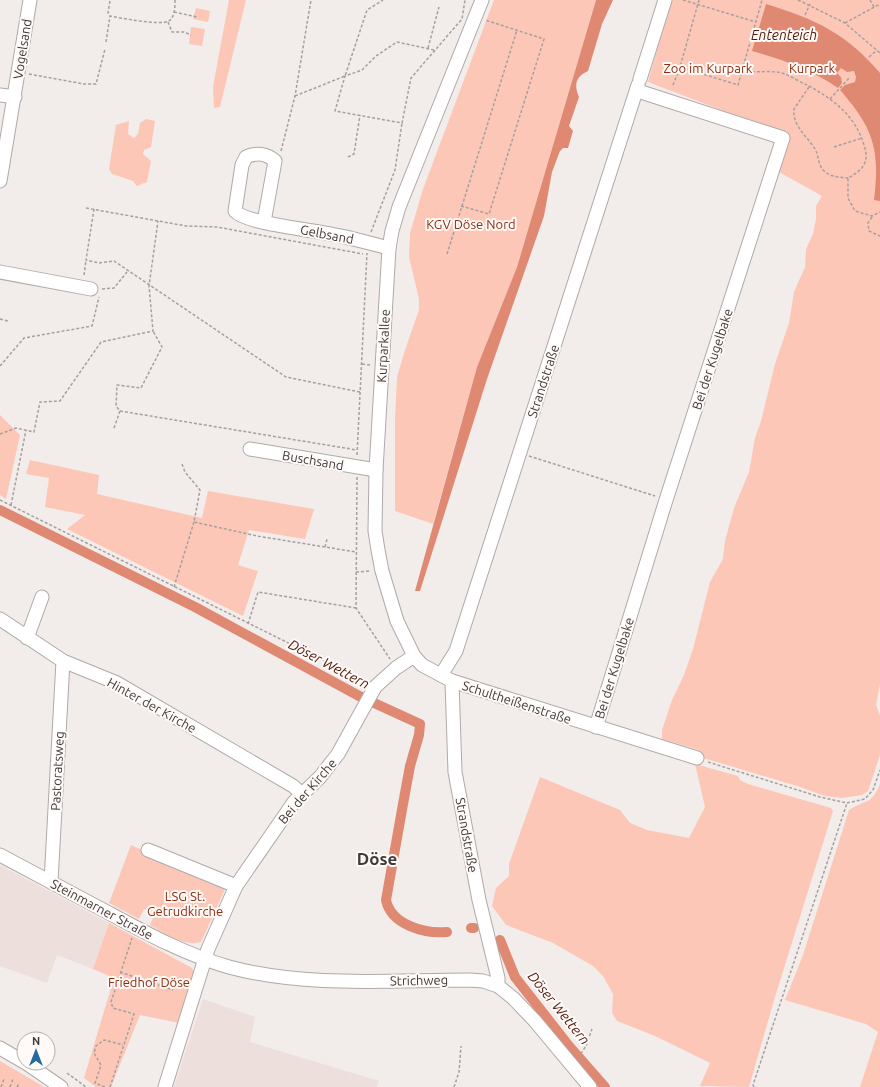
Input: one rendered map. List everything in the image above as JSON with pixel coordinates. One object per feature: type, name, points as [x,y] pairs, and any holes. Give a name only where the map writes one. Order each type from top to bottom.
[{"type":"street","name":"Vogelsand","points":[[0,181],[30,0]]},
{"type":"street","name":"Kurparkallee","points":[[446,678],[422,665],[414,656],[398,621],[382,571],[375,531],[376,470],[389,248],[400,207],[482,0]]},
{"type":"street","name":"Strandstraße","points":[[498,986],[498,978],[479,900],[455,772],[446,678],[639,85],[665,0]]},
{"type":"street","name":"Bei der Kugelbake","points":[[596,727],[666,500],[783,138],[639,85]]},
{"type":"street","name":"Vogelsand","points":[[0,95],[14,97]]},
{"type":"street","name":"Gelbsand","points":[[275,161],[269,156],[252,154],[246,156],[242,165],[234,211],[240,217],[335,234],[389,248]]},
{"type":"street","points":[[264,222],[275,161]]},
{"type":"street","points":[[0,272],[93,290]]},
{"type":"street","name":"Buschsand","points":[[250,450],[376,470]]},
{"type":"street","points":[[27,638],[42,597]]},
{"type":"street","name":"Hinter der Kirche","points":[[0,619],[63,661],[117,683],[293,786],[302,794]]},
{"type":"street","name":"Bei der Kirche","points":[[165,1087],[205,960],[224,910],[236,886],[274,829],[302,794],[332,763],[374,689],[396,668],[414,656]]},
{"type":"street","name":"Pastoratsweg","points":[[51,882],[63,661]]},
{"type":"street","name":"Schultheißenstraße","points":[[446,678],[696,758]]},
{"type":"street","points":[[148,850],[236,886]]},
{"type":"street","name":"Steinmarner Straße","points":[[0,855],[136,928],[205,960]]},
{"type":"street","name":"Strichweg","points":[[205,960],[230,967],[281,976],[350,982],[483,981],[498,986],[513,998],[535,1020],[590,1087]]},
{"type":"street","points":[[0,1048],[16,1057]]},
{"type":"street","points":[[38,1071],[61,1087]]},
{"type":"path","points":[[168,22],[174,12],[175,0]]},
{"type":"path","points":[[275,161],[283,145],[295,96],[311,0]]},
{"type":"path","points":[[383,0],[367,10],[335,111],[402,123]]},
{"type":"path","points":[[86,208],[186,226],[218,227],[366,255],[367,242],[395,170],[410,78],[462,18],[465,0]]},
{"type":"path","points":[[682,0],[756,22]]},
{"type":"path","points":[[673,85],[680,67],[699,0]]},
{"type":"path","points":[[680,67],[738,85],[762,0]]},
{"type":"path","points":[[798,0],[810,4],[845,22],[880,53]]},
{"type":"path","points":[[870,0],[874,7]]},
{"type":"path","points":[[106,42],[110,16],[108,12],[110,1]]},
{"type":"path","points":[[805,15],[810,4]]},
{"type":"path","points":[[845,22],[880,4]]},
{"type":"path","points":[[428,48],[439,7]]},
{"type":"path","points":[[174,12],[196,17]]},
{"type":"path","points":[[110,16],[159,23],[168,22]]},
{"type":"path","points":[[461,206],[489,214],[544,39],[476,17]]},
{"type":"path","points":[[168,22],[172,32],[184,32],[191,35]]},
{"type":"path","points":[[447,254],[516,30]]},
{"type":"path","points":[[295,96],[362,70],[376,56],[397,42],[434,50]]},
{"type":"path","points":[[18,72],[84,84],[96,84],[105,49]]},
{"type":"path","points":[[869,57],[877,50]]},
{"type":"path","points":[[742,70],[785,74],[830,98],[849,115],[862,138],[867,152],[866,164],[860,172],[848,178],[831,176],[823,170],[819,164],[816,151],[797,124],[794,110],[809,87]]},
{"type":"path","points":[[830,98],[850,77]]},
{"type":"path","points":[[348,158],[354,154],[360,116]]},
{"type":"path","points":[[834,148],[862,138]]},
{"type":"path","points":[[848,178],[847,188],[851,206],[855,211],[872,216]]},
{"type":"path","points":[[0,366],[24,338],[92,326],[93,290],[86,260],[94,209]]},
{"type":"path","points":[[880,212],[872,216],[868,222],[868,231],[880,236]]},
{"type":"path","points":[[158,221],[149,286],[153,331],[162,347],[141,388],[118,385],[116,406],[120,411],[358,450]]},
{"type":"path","points":[[86,260],[99,263],[114,261],[128,272],[286,378],[360,392]]},
{"type":"path","points":[[93,290],[114,288],[128,272]]},
{"type":"path","points":[[0,319],[8,321]]},
{"type":"path","points":[[0,434],[16,428],[34,432],[40,402],[60,401],[101,342],[153,331]]},
{"type":"path","points":[[114,428],[120,411]]},
{"type":"path","points":[[10,505],[26,430]]},
{"type":"path","points":[[520,453],[666,500]]},
{"type":"path","points":[[174,587],[194,522],[200,490],[185,472],[182,464]]},
{"type":"path","points":[[0,500],[374,689]]},
{"type":"path","points":[[194,522],[257,536],[356,552]]},
{"type":"path","points":[[325,547],[326,538]]},
{"type":"path","points":[[356,572],[382,571]]},
{"type":"path","points":[[248,624],[258,592],[356,608]]},
{"type":"path","points":[[696,758],[820,797],[847,803],[865,799],[873,790],[880,770]]},
{"type":"path","points":[[754,1087],[753,1085],[847,803]]},
{"type":"path","points":[[110,1087],[134,1014],[113,1008],[111,1002],[136,928]]},
{"type":"path","points":[[120,972],[173,990]]},
{"type":"path","points":[[582,1058],[580,1056],[586,1046],[592,1029]]},
{"type":"path","points":[[105,1087],[95,1083],[100,1065],[94,1053],[96,1046],[104,1040],[123,1046]]},
{"type":"path","points":[[454,1087],[459,1072],[461,1046]]},
{"type":"path","points":[[67,1073],[86,1087]]},
{"type":"path","points":[[1,1087],[4,1079]]},
{"type":"path","points":[[10,1087],[13,1080]]},
{"type":"path","points":[[17,1087],[19,1083]]},
{"type":"shaded area","points":[[0,865],[109,923],[93,969],[57,955],[47,983],[0,966]]},
{"type":"shaded area","points":[[203,999],[255,1017],[250,1042],[379,1081],[377,1087],[174,1087]]},
{"type":"green space","points":[[229,0],[246,0],[220,107],[214,108],[213,87]]},
{"type":"green space","name":"KGV Döse Nord","points":[[494,0],[596,0],[517,267],[477,367],[433,524],[395,511],[395,419],[397,377],[419,310],[419,299],[409,257],[410,233],[423,189]]},
{"type":"green space","points":[[671,0],[880,0],[880,684],[876,705],[880,715],[880,755],[868,791],[862,795],[842,798],[825,796],[797,786],[700,757],[699,750],[662,739],[662,730],[672,700],[684,675],[693,649],[710,582],[723,559],[725,541],[734,508],[749,472],[755,438],[761,421],[775,364],[789,323],[794,292],[805,267],[806,249],[813,234],[816,219],[816,206],[822,196],[779,172],[789,140],[784,131],[737,116],[648,82]]},
{"type":"green space","points":[[196,8],[210,11],[208,22],[193,19]]},
{"type":"green space","points":[[191,27],[205,29],[202,46],[189,44]]},
{"type":"green space","points":[[146,119],[155,121],[151,147],[144,150],[143,154],[151,161],[147,182],[137,186],[133,181],[112,174],[109,169],[116,125],[129,121],[128,134],[134,138],[138,134],[140,123]]},
{"type":"green space","points":[[0,415],[20,435],[6,499],[0,495]]},
{"type":"green space","points":[[30,460],[99,475],[97,494],[202,518],[208,491],[314,509],[305,539],[249,530],[238,565],[258,571],[243,616],[67,529],[85,515],[45,507],[49,478],[26,474]]},
{"type":"green space","points":[[695,764],[738,776],[740,780],[748,784],[831,808],[833,811],[775,997],[749,1087],[700,1086],[710,1063],[655,1036],[617,1021],[612,1013],[613,994],[603,976],[593,966],[553,943],[506,925],[492,906],[496,888],[509,876],[509,864],[540,777],[620,810],[630,823],[647,830],[689,838],[705,807]]},
{"type":"green space","points":[[880,784],[880,1087],[860,1087],[878,1032],[866,1024],[785,1000],[803,955],[849,810],[874,796]]},
{"type":"green space","name":"LSG St. Getrudkirche","points":[[131,845],[226,887],[201,942],[188,943],[181,941],[150,925],[155,913],[144,909],[139,919],[109,903]]},
{"type":"green space","name":"Friedhof Döse","points":[[109,923],[192,968],[194,973],[179,1023],[140,1015],[111,1087],[96,1087],[84,1078],[114,978],[93,969]]},
{"type":"green space","points":[[0,1061],[43,1087],[0,1087]]},
{"type":"water","points":[[596,0],[613,0],[602,24],[588,71],[578,79],[576,89],[579,97],[569,126],[573,131],[568,148],[563,148],[560,151],[552,172],[544,216],[487,379],[420,591],[415,591],[477,367],[517,267]]},
{"type":"water","name":"Ententeich","points":[[766,4],[800,15],[829,29],[855,47],[880,73],[880,201],[874,200],[876,167],[872,140],[860,116],[840,90],[845,85],[855,82],[856,77],[854,71],[847,72],[841,68],[837,73],[841,77],[842,83],[838,88],[807,70],[752,51]]},
{"type":"waterway","name":"Döser Wettern","points":[[0,510],[195,607],[361,697],[420,724],[419,735],[410,766],[386,900],[389,909],[402,922],[419,929],[447,932]]},
{"type":"waterway","name":"Döser Wettern","points":[[500,940],[515,977],[569,1046],[605,1087]]},
{"type":"district","name":"Döse","points":[[377,859]]},
{"type":"park label","name":"Zoo im Kurpark","points":[[708,68]]},
{"type":"park label","name":"Kurpark","points":[[812,68]]}]
